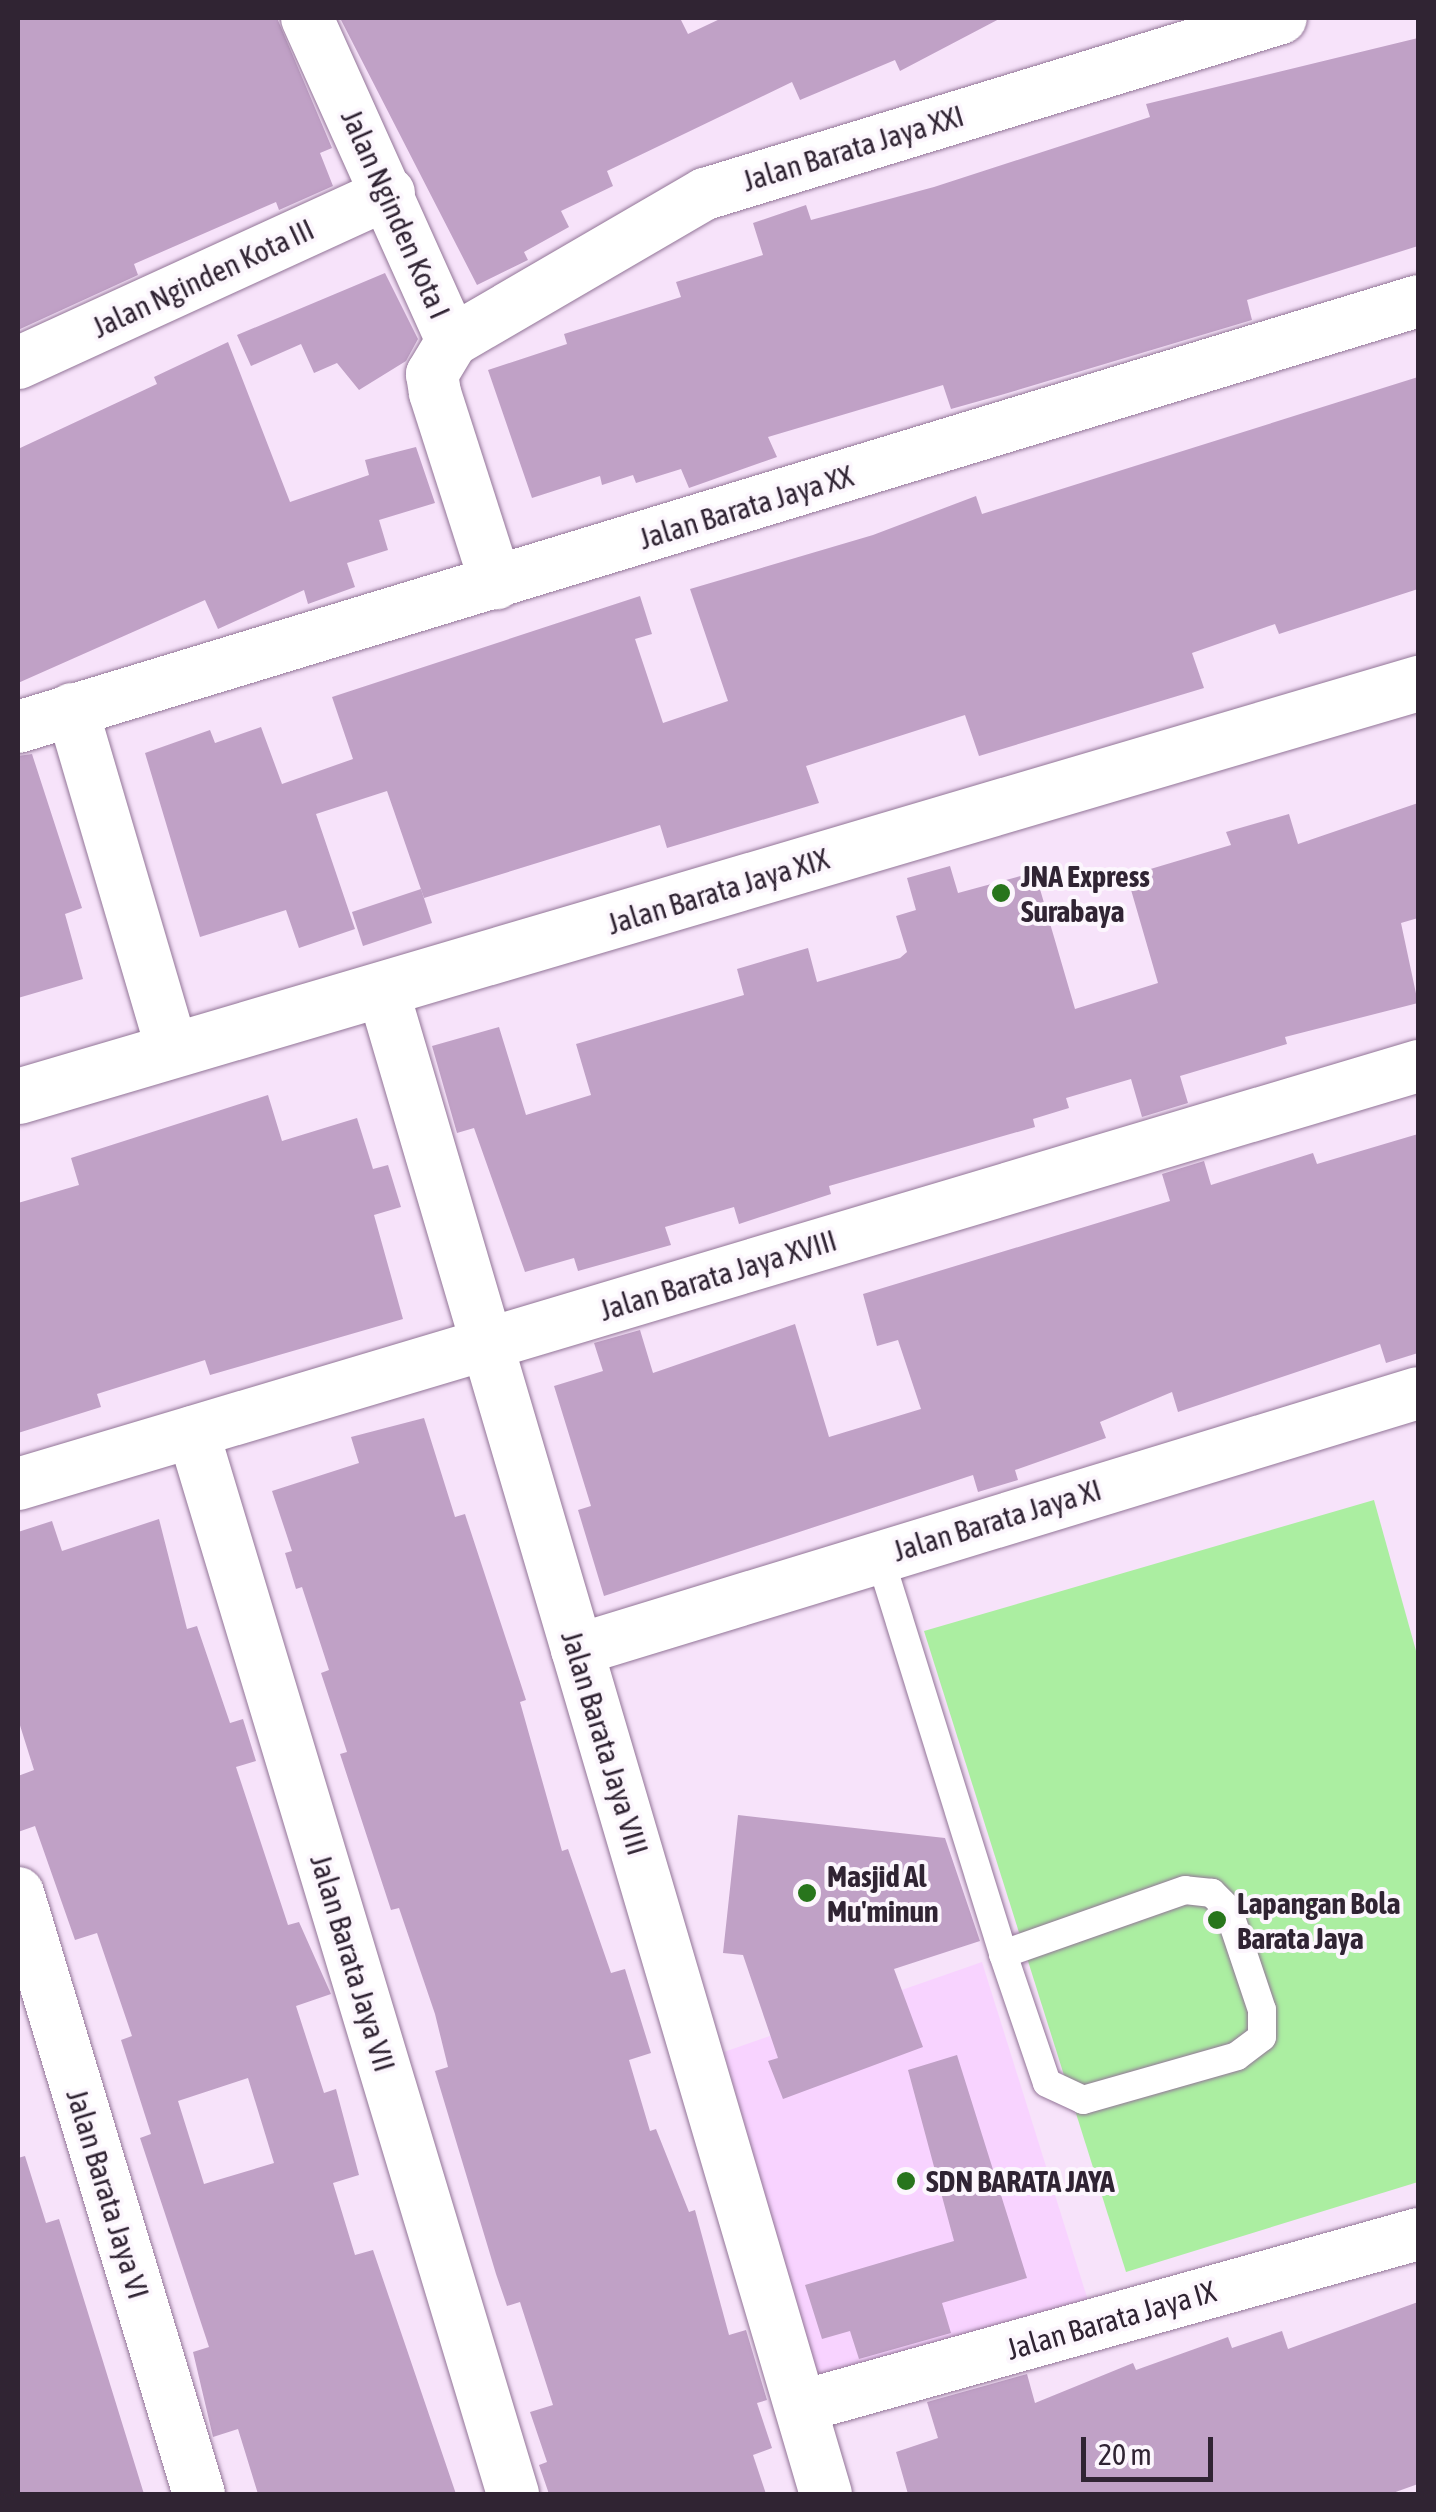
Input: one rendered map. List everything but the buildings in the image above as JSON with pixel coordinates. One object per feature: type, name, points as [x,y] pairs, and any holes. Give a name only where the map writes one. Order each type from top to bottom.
[{"type":"street","name":"Jalan Nginden Kota I","points":[[307,18],[389,192],[452,340],[432,374],[435,392],[496,583]]},
{"type":"street","name":"Jalan Barata Jaya XXI","points":[[452,340],[705,194],[1281,18]]},
{"type":"street","name":"Jalan Nginden Kota III","points":[[18,363],[389,192]]},
{"type":"street","name":"Jalan Barata Jaya XX","points":[[18,727],[1418,302]]},
{"type":"street","name":"Jalan Barata Jaya XIX","points":[[18,1096],[1418,684]]},
{"type":"street","points":[[72,709],[172,1049]]},
{"type":"street","name":"Jalan Barata Jaya VIII","points":[[382,991],[826,2494]]},
{"type":"street","name":"Jalan Barata Jaya XVIII","points":[[18,1484],[1418,1066]]},
{"type":"street","name":"Jalan Barata Jaya XI","points":[[578,1650],[1418,1393]]},
{"type":"street","name":"Jalan Barata Jaya VII","points":[[193,1432],[513,2494]]},
{"type":"street","name":"Jalan Barata Jaya VI","points":[[18,1892],[199,2494]]},
{"type":"street","name":"Jalan Barata Jaya IX","points":[[803,2406],[1418,2234]]},
{"type":"lane","points":[[879,1555],[1003,1954],[1047,2083],[1058,2094],[1083,2100],[1237,2056],[1262,2037],[1262,2010],[1234,1926],[1212,1892],[1185,1890],[1003,1954]]},
{"type":"shaded area","name":"SDN BARATA JAYA","points":[[982,1962],[1091,2310],[820,2387],[724,2052]]},
{"type":"green space","name":"Lapangan Bola Barata Jaya","points":[[1374,1500],[1418,1658],[1418,2182],[1126,2272],[924,1631]]},
{"type":"place","name":"JNA Express Surabaya","points":[[1001,893]]},
{"type":"place","name":"Masjid Al Mu'minun","points":[[807,1893]]},
{"type":"place","name":"Lapangan Bola Barata Jaya","points":[[1217,1920]]},
{"type":"place","name":"SDN BARATA JAYA","points":[[906,2181]]}]
